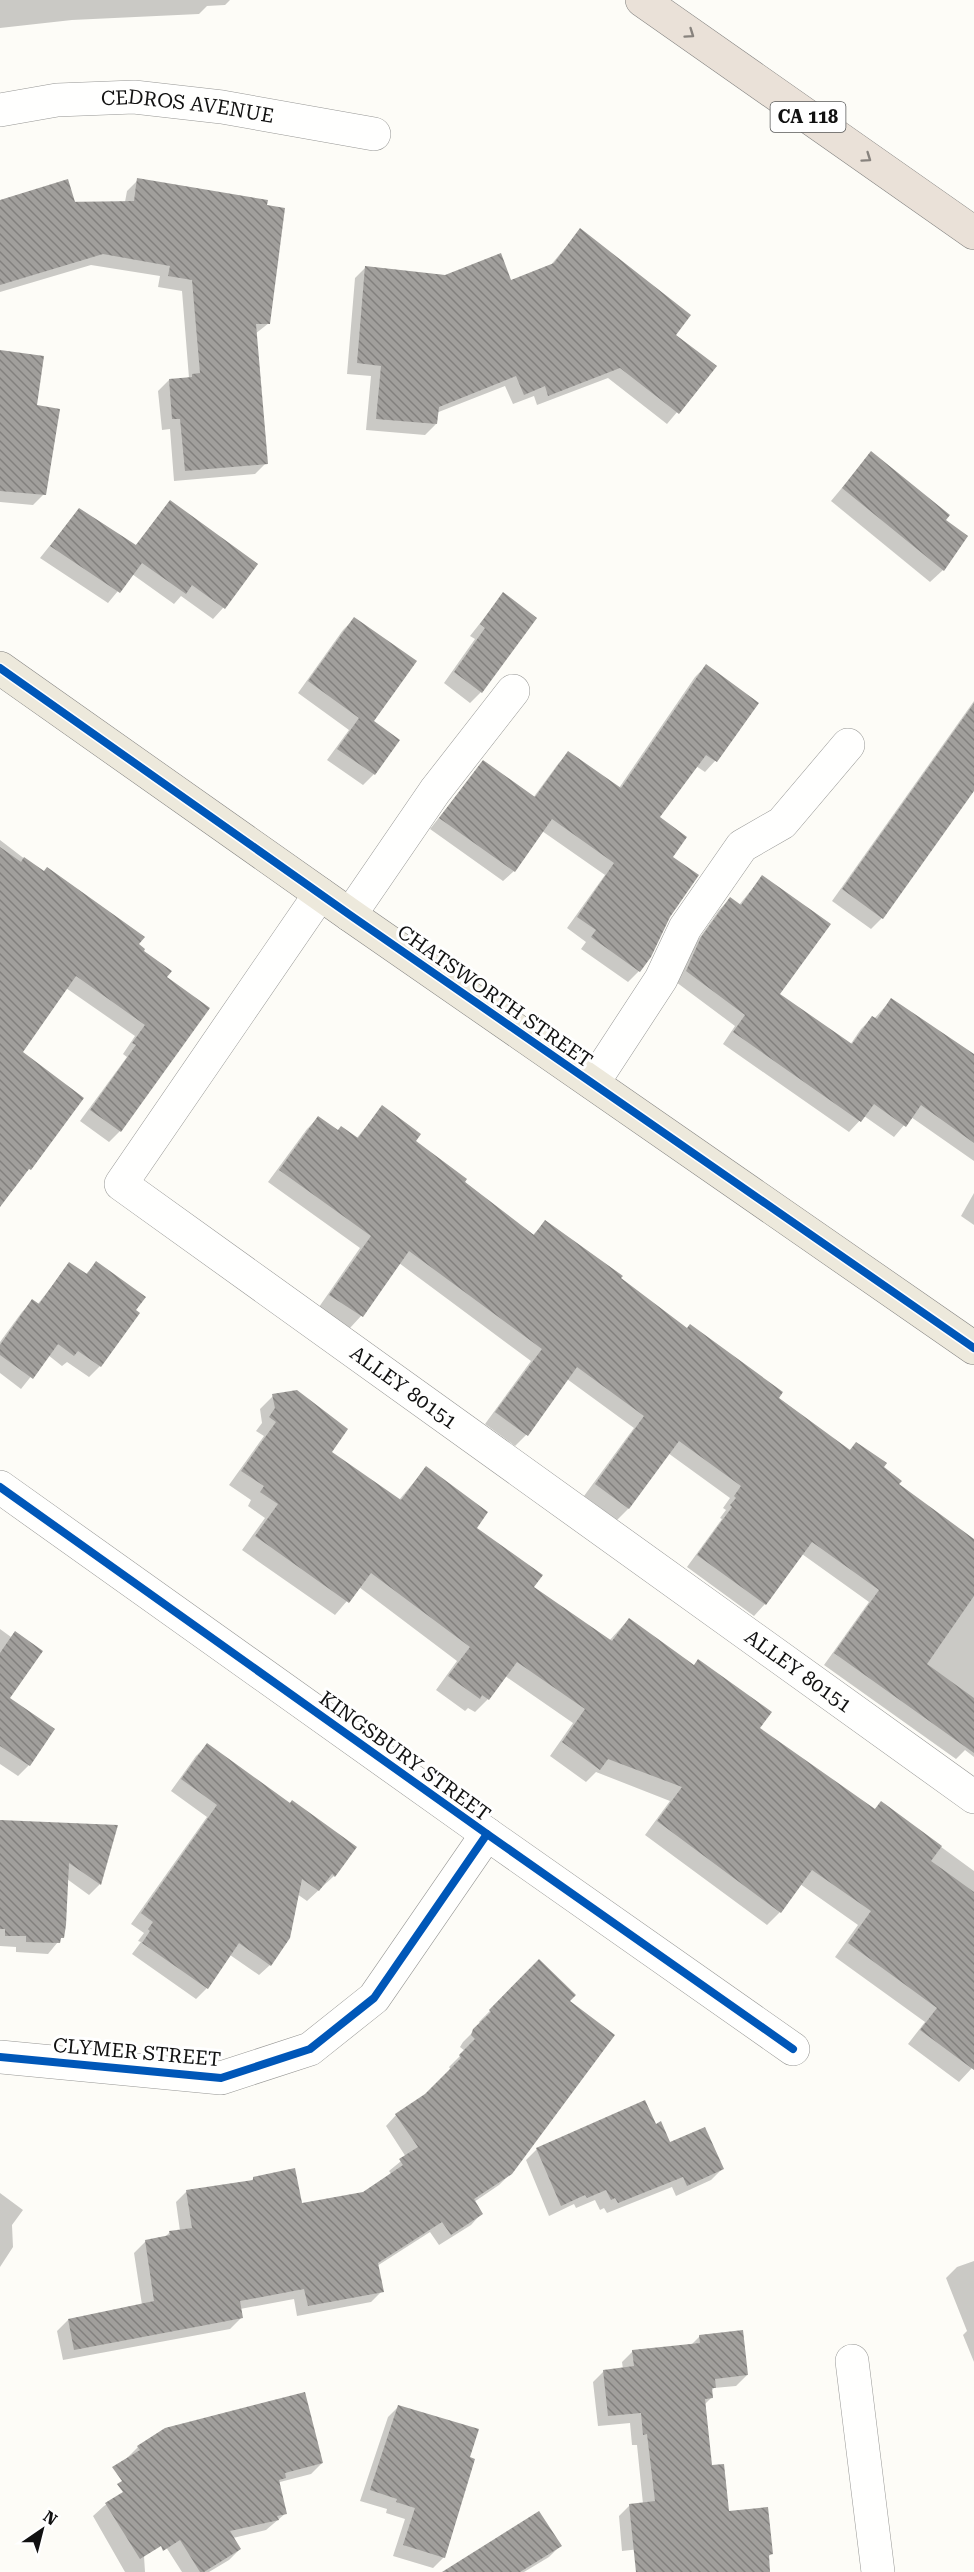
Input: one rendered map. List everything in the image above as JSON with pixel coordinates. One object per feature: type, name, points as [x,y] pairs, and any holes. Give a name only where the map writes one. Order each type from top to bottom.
[{"type":"highway","name":"CA 118","points":[[642,0],[974,233]]},
{"type":"main road","name":"CHATSWORTH STREET","points":[[0,668],[320,894],[974,1348]]},
{"type":"street","name":"CEDROS AVENUE","points":[[0,110],[57,100],[134,97],[222,107],[374,134]]},
{"type":"street","points":[[351,915],[435,791],[513,692]]},
{"type":"street","points":[[593,1083],[661,979],[685,928],[742,846],[782,823],[848,745]]},
{"type":"street","name":"ALLEY 80151","points":[[320,894],[121,1184],[974,1797]]},
{"type":"street","name":"KINGSBURY STREET","points":[[0,1487],[793,2049]]},
{"type":"street","name":"CLYMER STREET","points":[[0,2056],[221,2078],[310,2049],[374,1998],[487,1834]]},
{"type":"street","points":[[852,2361],[878,2572]]},
{"type":"building","points":[[137,178],[268,200],[267,205],[285,208],[270,324],[256,324],[268,464],[185,471],[180,419],[172,419],[169,379],[192,377],[192,374],[200,373],[192,280],[168,276],[170,266],[103,254],[0,285],[0,200],[68,179],[75,202],[134,201]]},
{"type":"building","points":[[580,228],[691,315],[676,335],[717,366],[679,414],[620,368],[548,396],[545,386],[524,395],[516,376],[439,407],[437,424],[376,419],[381,366],[357,363],[365,266],[445,275],[501,253],[511,280],[554,263]]},
{"type":"building","points":[[0,350],[44,356],[37,405],[60,409],[46,495],[0,491]]},
{"type":"building","points":[[871,451],[950,515],[946,520],[968,536],[944,571],[842,488]]},
{"type":"building","points":[[170,500],[258,564],[225,609],[192,585],[186,594],[142,563],[120,593],[50,546],[79,508],[136,545]]},
{"type":"building","points":[[503,592],[537,618],[482,693],[454,672],[485,628],[480,624]]},
{"type":"building","points":[[354,617],[417,661],[374,721],[400,740],[375,775],[337,749],[359,718],[308,681]]},
{"type":"building","points":[[706,664],[759,703],[717,762],[706,755],[660,817],[687,837],[673,857],[699,875],[670,917],[651,957],[640,972],[591,937],[596,930],[577,917],[614,863],[552,819],[515,872],[439,818],[483,760],[535,797],[568,751],[621,788]]},
{"type":"building","points":[[974,703],[974,791],[883,919],[842,889]]},
{"type":"building","points":[[0,847],[21,862],[24,857],[44,871],[47,867],[145,937],[139,944],[145,949],[144,951],[172,971],[167,977],[210,1008],[121,1132],[90,1110],[136,1045],[132,1043],[145,1025],[76,976],[23,1052],[84,1098],[31,1170],[29,1169],[0,1207]]},
{"type":"building","points":[[762,875],[831,924],[780,994],[852,1044],[872,1016],[877,1019],[891,998],[974,1054],[974,1143],[921,1105],[906,1127],[874,1104],[861,1122],[733,1032],[745,1015],[686,971],[701,937],[730,897],[741,905]]},
{"type":"building","points":[[382,1105],[421,1134],[416,1141],[467,1179],[465,1182],[534,1235],[545,1220],[623,1276],[621,1278],[687,1328],[690,1324],[783,1392],[779,1398],[850,1450],[856,1442],[887,1463],[884,1467],[902,1481],[899,1484],[974,1539],[974,1596],[927,1664],[974,1698],[974,1753],[834,1653],[879,1590],[812,1542],[766,1605],[697,1555],[732,1507],[730,1505],[741,1486],[679,1441],[629,1509],[595,1484],[644,1416],[577,1367],[528,1436],[495,1412],[542,1349],[409,1251],[363,1317],[329,1295],[371,1236],[279,1170],[318,1116],[338,1130],[341,1126],[358,1138]]},
{"type":"building","points":[[96,1261],[146,1297],[136,1310],[140,1313],[101,1367],[78,1351],[74,1356],[58,1344],[33,1379],[0,1355],[0,1345],[32,1299],[39,1304],[69,1262],[87,1274]]},
{"type":"building","points":[[297,1390],[348,1429],[332,1452],[401,1500],[426,1466],[488,1512],[477,1528],[543,1575],[534,1587],[612,1641],[629,1618],[694,1665],[698,1659],[772,1712],[760,1728],[875,1809],[881,1801],[942,1846],[931,1861],[974,1892],[974,2070],[920,2030],[937,2008],[848,1943],[871,1911],[812,1870],[781,1913],[657,1821],[682,1787],[608,1759],[600,1770],[562,1742],[585,1709],[517,1662],[489,1700],[482,1695],[480,1699],[448,1676],[470,1647],[371,1573],[349,1603],[255,1536],[278,1504],[260,1492],[264,1486],[241,1471],[276,1422],[269,1417],[275,1408],[272,1394]]},
{"type":"building","points":[[15,1631],[43,1651],[10,1698],[55,1729],[30,1766],[0,1746],[0,1653]]},
{"type":"building","points":[[207,1743],[290,1803],[292,1800],[357,1847],[335,1877],[332,1874],[319,1891],[302,1879],[290,1938],[271,1966],[239,1943],[208,1989],[142,1943],[153,1922],[141,1913],[217,1805],[181,1779]]},
{"type":"building","points":[[0,1820],[118,1825],[101,1885],[69,1863],[66,1925],[64,1938],[61,1938],[60,1943],[26,1942],[26,1936],[5,1936],[5,1929],[0,1929]]},
{"type":"building","points":[[539,1959],[576,1995],[570,2001],[615,2035],[512,2174],[474,2199],[483,2214],[451,2235],[442,2222],[378,2263],[384,2292],[308,2306],[304,2289],[240,2301],[243,2318],[74,2350],[68,2319],[154,2301],[145,2240],[170,2235],[169,2231],[192,2228],[186,2190],[253,2180],[253,2177],[295,2168],[302,2203],[363,2192],[403,2165],[399,2159],[418,2147],[395,2114],[425,2094],[461,2058],[459,2055],[475,2039],[471,2035],[473,2029]]},
{"type":"building","points":[[645,2100],[656,2124],[661,2121],[670,2142],[705,2127],[724,2169],[687,2186],[683,2177],[618,2203],[615,2198],[611,2200],[606,2190],[587,2198],[585,2195],[561,2206],[536,2148]]},
{"type":"building","points":[[743,2330],[748,2375],[715,2379],[716,2388],[712,2388],[713,2398],[705,2399],[712,2465],[724,2464],[729,2511],[768,2507],[773,2554],[769,2555],[770,2572],[636,2572],[629,2504],[655,2501],[647,2434],[643,2435],[641,2413],[608,2416],[603,2370],[634,2366],[632,2350],[700,2343],[699,2335]]},
{"type":"building","points":[[305,2392],[323,2463],[285,2473],[286,2478],[279,2480],[287,2514],[277,2516],[279,2520],[230,2531],[241,2549],[204,2572],[200,2572],[180,2540],[163,2551],[161,2546],[140,2559],[105,2503],[123,2492],[117,2484],[122,2481],[112,2467],[140,2450],[137,2446],[165,2428]]},
{"type":"building","points":[[398,2405],[479,2429],[470,2457],[475,2459],[445,2558],[403,2545],[415,2508],[370,2490]]},
{"type":"building","points":[[539,2511],[562,2546],[520,2572],[442,2572]]},
{"type":"cycle path","points":[[0,668],[350,915],[974,1348]]},
{"type":"cycle path","points":[[0,1487],[793,2049]]},
{"type":"cycle path","points":[[0,2057],[221,2078],[310,2049],[374,1998],[487,1834]]}]
